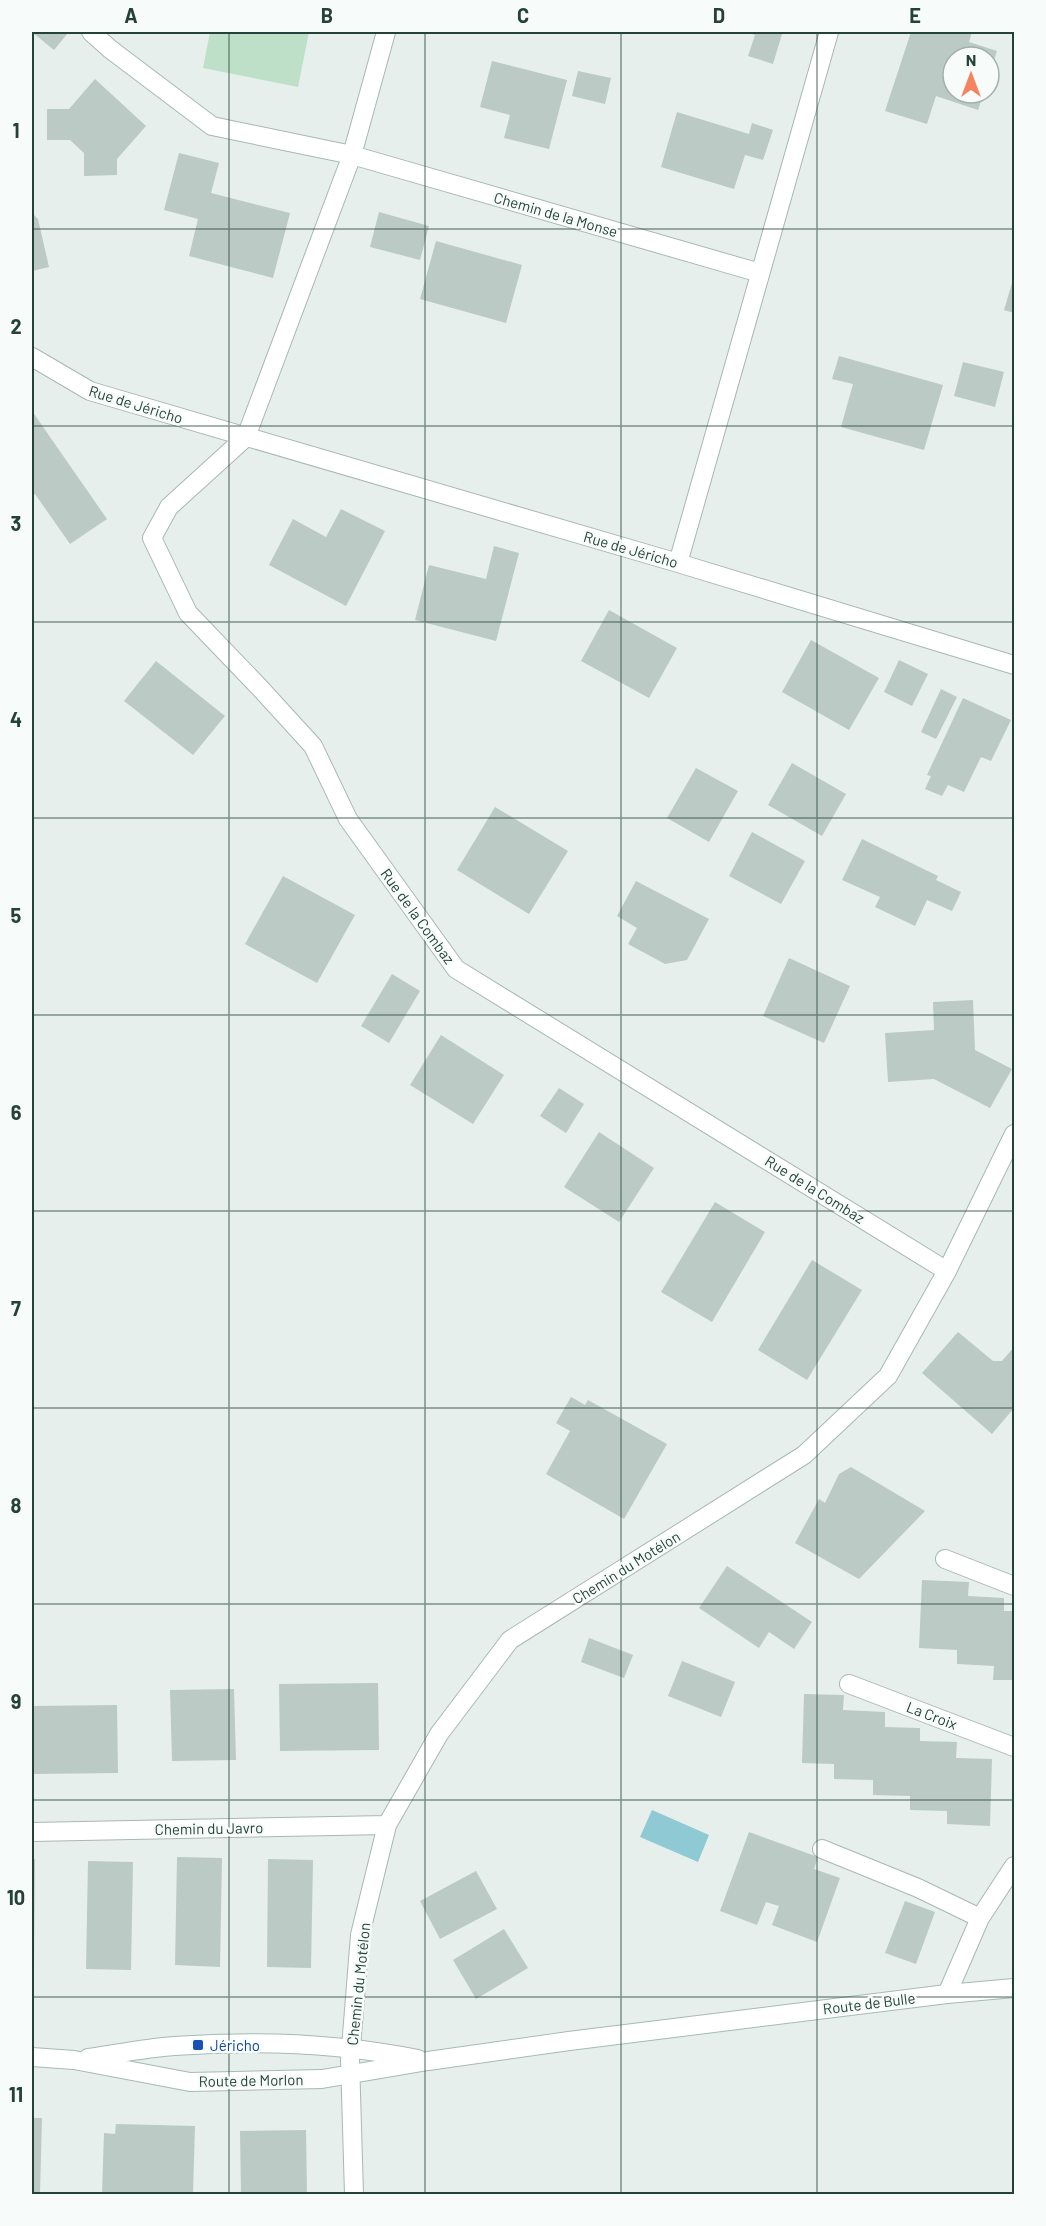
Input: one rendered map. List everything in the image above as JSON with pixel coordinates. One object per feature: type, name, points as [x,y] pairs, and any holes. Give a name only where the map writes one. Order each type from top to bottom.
[{"type":"street","name":"Chemin de la Monse","points":[[91,32],[212,126],[352,155],[760,273]]},
{"type":"street","points":[[246,437],[352,155],[386,32]]},
{"type":"street","points":[[678,563],[829,32]]},
{"type":"street","name":"Rue de Jéricho","points":[[32,357],[90,391],[678,563],[1014,665]]},
{"type":"street","name":"Rue de la Combaz","points":[[246,437],[169,507],[152,538],[188,613],[313,746],[348,819],[456,969],[947,1271]]},
{"type":"street","name":"Chemin du Motélon","points":[[354,2194],[351,2061],[360,1935],[387,1825],[440,1734],[510,1640],[804,1455],[888,1376],[947,1271],[1014,1134]]},
{"type":"street","points":[[945,1559],[1014,1586]]},
{"type":"street","name":"La Croix","points":[[849,1684],[1014,1747]]},
{"type":"street","name":"Chemin du Javro","points":[[32,1832],[387,1825]]},
{"type":"street","points":[[822,1849],[918,1888],[980,1918]]},
{"type":"street","points":[[947,1994],[980,1918],[1014,1866]]},
{"type":"street","name":"Route de Bulle","points":[[723,2021],[1014,1988]]},
{"type":"street","name":"Route de Morlon","points":[[74,2060],[173,2046],[278,2043],[351,2061],[428,2061],[723,2021]]},
{"type":"street","name":"Route de Morlon","points":[[32,2057],[74,2060],[190,2082],[322,2079],[351,2061],[428,2061]]},
{"type":"green space","points":[[210,32],[309,32],[298,87],[203,68]]},
{"type":"water","points":[[652,1810],[709,1835],[698,1862],[640,1837]]},
{"type":"building","points":[[32,32],[66,32],[68,33],[54,50]]},
{"type":"building","points":[[746,32],[782,34],[773,64],[748,56],[755,35]]},
{"type":"building","points":[[911,32],[929,34],[930,32],[972,32],[969,42],[978,45],[941,45],[941,98],[936,96],[927,124],[885,111]]},
{"type":"building","points":[[492,61],[567,80],[549,149],[504,138],[510,115],[480,107]]},
{"type":"building","points":[[578,71],[611,78],[605,104],[572,96]]},
{"type":"building","points":[[95,79],[146,126],[117,159],[117,175],[84,176],[84,153],[70,140],[47,140],[47,109],[69,109]]},
{"type":"building","points":[[963,105],[980,105],[978,110]]},
{"type":"building","points":[[677,112],[749,134],[752,123],[773,130],[763,160],[745,155],[734,189],[661,167]]},
{"type":"building","points":[[179,153],[219,163],[211,193],[290,213],[273,278],[189,256],[198,219],[164,210]]},
{"type":"building","points":[[379,212],[429,226],[420,260],[370,247]]},
{"type":"building","points":[[32,213],[38,219],[49,267],[32,271]]},
{"type":"building","points":[[436,241],[522,265],[506,323],[420,299]]},
{"type":"building","points":[[1014,276],[1014,313],[1004,310]]},
{"type":"building","points":[[839,356],[943,385],[924,450],[841,427],[853,384],[832,379]]},
{"type":"building","points":[[963,362],[1004,372],[995,407],[954,396]]},
{"type":"building","points":[[32,411],[107,519],[70,544],[35,494],[32,496]]},
{"type":"building","points":[[341,509],[385,531],[346,606],[269,565],[293,519],[326,537]]},
{"type":"building","points":[[494,546],[519,553],[496,641],[415,620],[429,565],[486,579]]},
{"type":"building","points":[[609,610],[677,648],[649,698],[581,661]]},
{"type":"building","points":[[811,640],[879,678],[849,730],[782,692]]},
{"type":"building","points":[[899,660],[928,674],[912,706],[884,692]]},
{"type":"building","points":[[156,661],[225,716],[193,755],[124,701]]},
{"type":"building","points":[[941,689],[957,697],[936,739],[921,732]]},
{"type":"building","points":[[963,698],[1011,720],[991,761],[981,757],[964,792],[948,785],[942,796],[925,789],[931,776],[927,775]]},
{"type":"building","points":[[792,763],[846,794],[822,836],[768,805]]},
{"type":"building","points":[[696,768],[738,791],[709,842],[667,818]]},
{"type":"building","points":[[495,807],[568,851],[529,914],[457,870]]},
{"type":"building","points":[[752,832],[805,861],[781,904],[729,876]]},
{"type":"building","points":[[862,839],[938,876],[936,880],[961,892],[952,911],[927,900],[915,926],[875,907],[880,897],[842,880]]},
{"type":"building","points":[[283,876],[355,915],[317,983],[245,944]]},
{"type":"building","points":[[636,881],[709,919],[687,960],[665,964],[628,944],[637,928],[617,916]]},
{"type":"building","points":[[789,958],[850,986],[824,1043],[763,1016]]},
{"type":"building","points":[[392,974],[420,991],[389,1043],[361,1026]]},
{"type":"building","points":[[973,1000],[975,1050],[1012,1069],[990,1108],[934,1079],[888,1082],[885,1033],[934,1030],[933,1002]]},
{"type":"building","points":[[441,1035],[504,1075],[473,1124],[410,1085]]},
{"type":"building","points":[[559,1088],[584,1104],[566,1133],[540,1116]]},
{"type":"building","points":[[599,1132],[654,1168],[619,1222],[564,1187]]},
{"type":"building","points":[[715,1202],[765,1232],[712,1322],[661,1292]]},
{"type":"building","points":[[812,1260],[862,1290],[807,1380],[758,1350]]},
{"type":"building","points":[[958,1332],[993,1361],[1002,1361],[1014,1347],[1014,1408],[992,1434],[922,1373]]},
{"type":"building","points":[[571,1397],[585,1405],[588,1400],[667,1444],[624,1519],[546,1474],[570,1431],[556,1423]]},
{"type":"building","points":[[851,1467],[925,1511],[859,1579],[795,1543],[819,1499],[825,1503],[839,1474]]},
{"type":"building","points":[[727,1566],[812,1622],[794,1649],[769,1632],[759,1648],[699,1608]]},
{"type":"building","points":[[922,1580],[969,1582],[968,1596],[1004,1598],[1004,1611],[1014,1611],[1014,1680],[993,1680],[994,1666],[957,1664],[957,1650],[919,1648]]},
{"type":"building","points":[[589,1638],[633,1655],[624,1678],[581,1662]]},
{"type":"building","points":[[682,1661],[735,1682],[721,1717],[668,1696]]},
{"type":"building","points":[[378,1683],[379,1750],[280,1751],[279,1684]]},
{"type":"building","points":[[234,1689],[236,1760],[172,1761],[170,1690]]},
{"type":"building","points":[[804,1694],[844,1695],[843,1710],[885,1712],[885,1727],[920,1728],[920,1741],[957,1742],[956,1758],[992,1759],[990,1826],[947,1824],[947,1811],[910,1810],[910,1796],[873,1795],[873,1780],[834,1779],[834,1764],[802,1763]]},
{"type":"building","points":[[117,1705],[118,1773],[32,1774],[32,1706]]},
{"type":"building","points":[[749,1832],[818,1857],[814,1869],[840,1878],[817,1942],[772,1925],[779,1906],[766,1902],[757,1925],[720,1911]]},
{"type":"building","points":[[177,1857],[222,1858],[220,1967],[175,1965]]},
{"type":"building","points":[[32,1859],[35,1859],[34,1968],[32,1968]]},
{"type":"building","points":[[268,1859],[313,1860],[311,1968],[267,1967]]},
{"type":"building","points":[[88,1861],[133,1862],[131,1970],[86,1969]]},
{"type":"building","points":[[476,1871],[497,1909],[440,1939],[420,1901]]},
{"type":"building","points":[[905,1901],[935,1912],[916,1964],[885,1953]]},
{"type":"building","points":[[504,1929],[528,1968],[476,1999],[453,1960]]},
{"type":"building","points":[[32,2118],[42,2118],[40,2193],[32,2193]]},
{"type":"building","points":[[116,2124],[195,2126],[193,2194],[102,2194],[104,2133],[115,2134]]},
{"type":"building","points":[[306,2130],[307,2194],[241,2194],[240,2131]]},
{"type":"place","name":"Jéricho","points":[[198,2045]]}]
